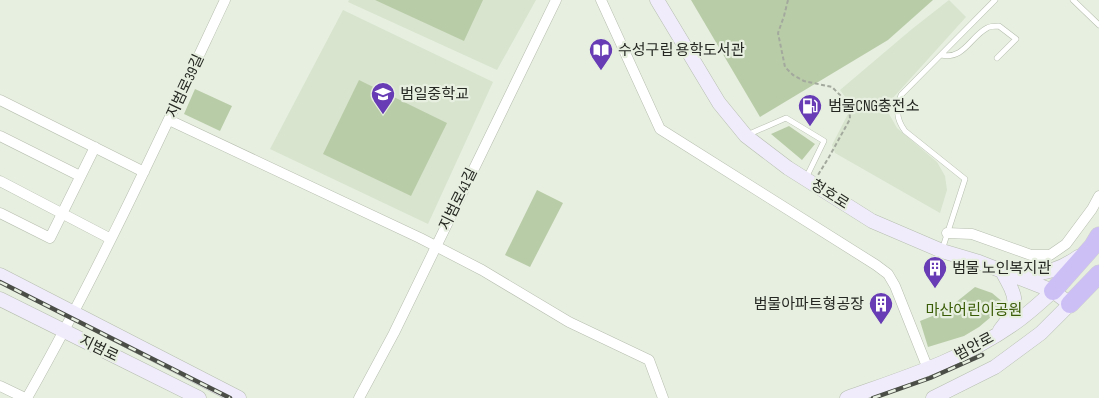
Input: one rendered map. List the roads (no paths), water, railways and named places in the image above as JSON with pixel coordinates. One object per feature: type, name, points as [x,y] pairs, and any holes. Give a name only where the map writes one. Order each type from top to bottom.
[{"type":"highway","name":"범안로","points":[[1053,291],[1096,241]]},
{"type":"highway","name":"범안로","points":[[1070,304],[1099,274]]},
{"type":"main road","name":"청호로","points":[[656,0],[718,103],[746,136],[809,181],[872,221],[942,250],[1053,291],[1070,304]]},
{"type":"main road","points":[[1002,271],[1030,275],[1068,265],[1096,241]]},
{"type":"main road","points":[[995,336],[1007,321],[1015,304],[1014,292],[1002,271]]},
{"type":"main road","points":[[0,275],[239,398]]},
{"type":"main road","name":"범안로","points":[[847,398],[928,369],[995,336],[1029,312],[1053,291]]},
{"type":"main road","name":"지범로","points":[[0,299],[199,398]]},
{"type":"main road","name":"범안로","points":[[933,398],[995,367],[1041,333],[1070,304]]},
{"type":"street","name":"지범로39길","points":[[26,398],[65,331],[111,239],[225,0]]},
{"type":"street","name":"지범로41길","points":[[359,398],[394,333],[556,0]]},
{"type":"street","points":[[601,0],[660,129],[888,274],[895,286],[928,369]]},
{"type":"street","points":[[0,100],[144,172]]},
{"type":"street","points":[[169,120],[435,246],[482,270],[569,322],[649,360],[664,398]]},
{"type":"street","points":[[0,136],[80,176]]},
{"type":"street","points":[[0,213],[50,238],[95,147]]},
{"type":"street","points":[[0,181],[111,239]]},
{"type":"street","points":[[947,233],[972,234],[1031,255],[1050,255],[1066,244],[1092,209],[1099,196]]},
{"type":"street","points":[[0,386],[26,398]]},
{"type":"lane","points":[[942,250],[964,179],[905,131],[899,123],[898,105],[901,95],[995,0]]},
{"type":"lane","points":[[1074,0],[1099,25]]},
{"type":"lane","points":[[941,55],[950,57],[959,53],[988,27],[999,26],[1016,39],[997,58]]},
{"type":"lane","points":[[746,136],[786,118],[824,141],[809,181]]},
{"type":"railway","points":[[0,282],[230,398]]},
{"type":"railway","points":[[873,398],[930,378],[982,355]]},
{"type":"place","name":"수성구립 용학도서관","points":[[601,71]]},
{"type":"place","name":"범일중학교","points":[[383,115]]},
{"type":"place","name":"범물CNG충전소","points":[[810,127]]},
{"type":"place","name":"범물 노인복지관","points":[[935,289]]},
{"type":"place","name":"범물아파트형공장","points":[[881,325]]},
{"type":"park label","name":"마산어린이공원","points":[[974,310]]}]
